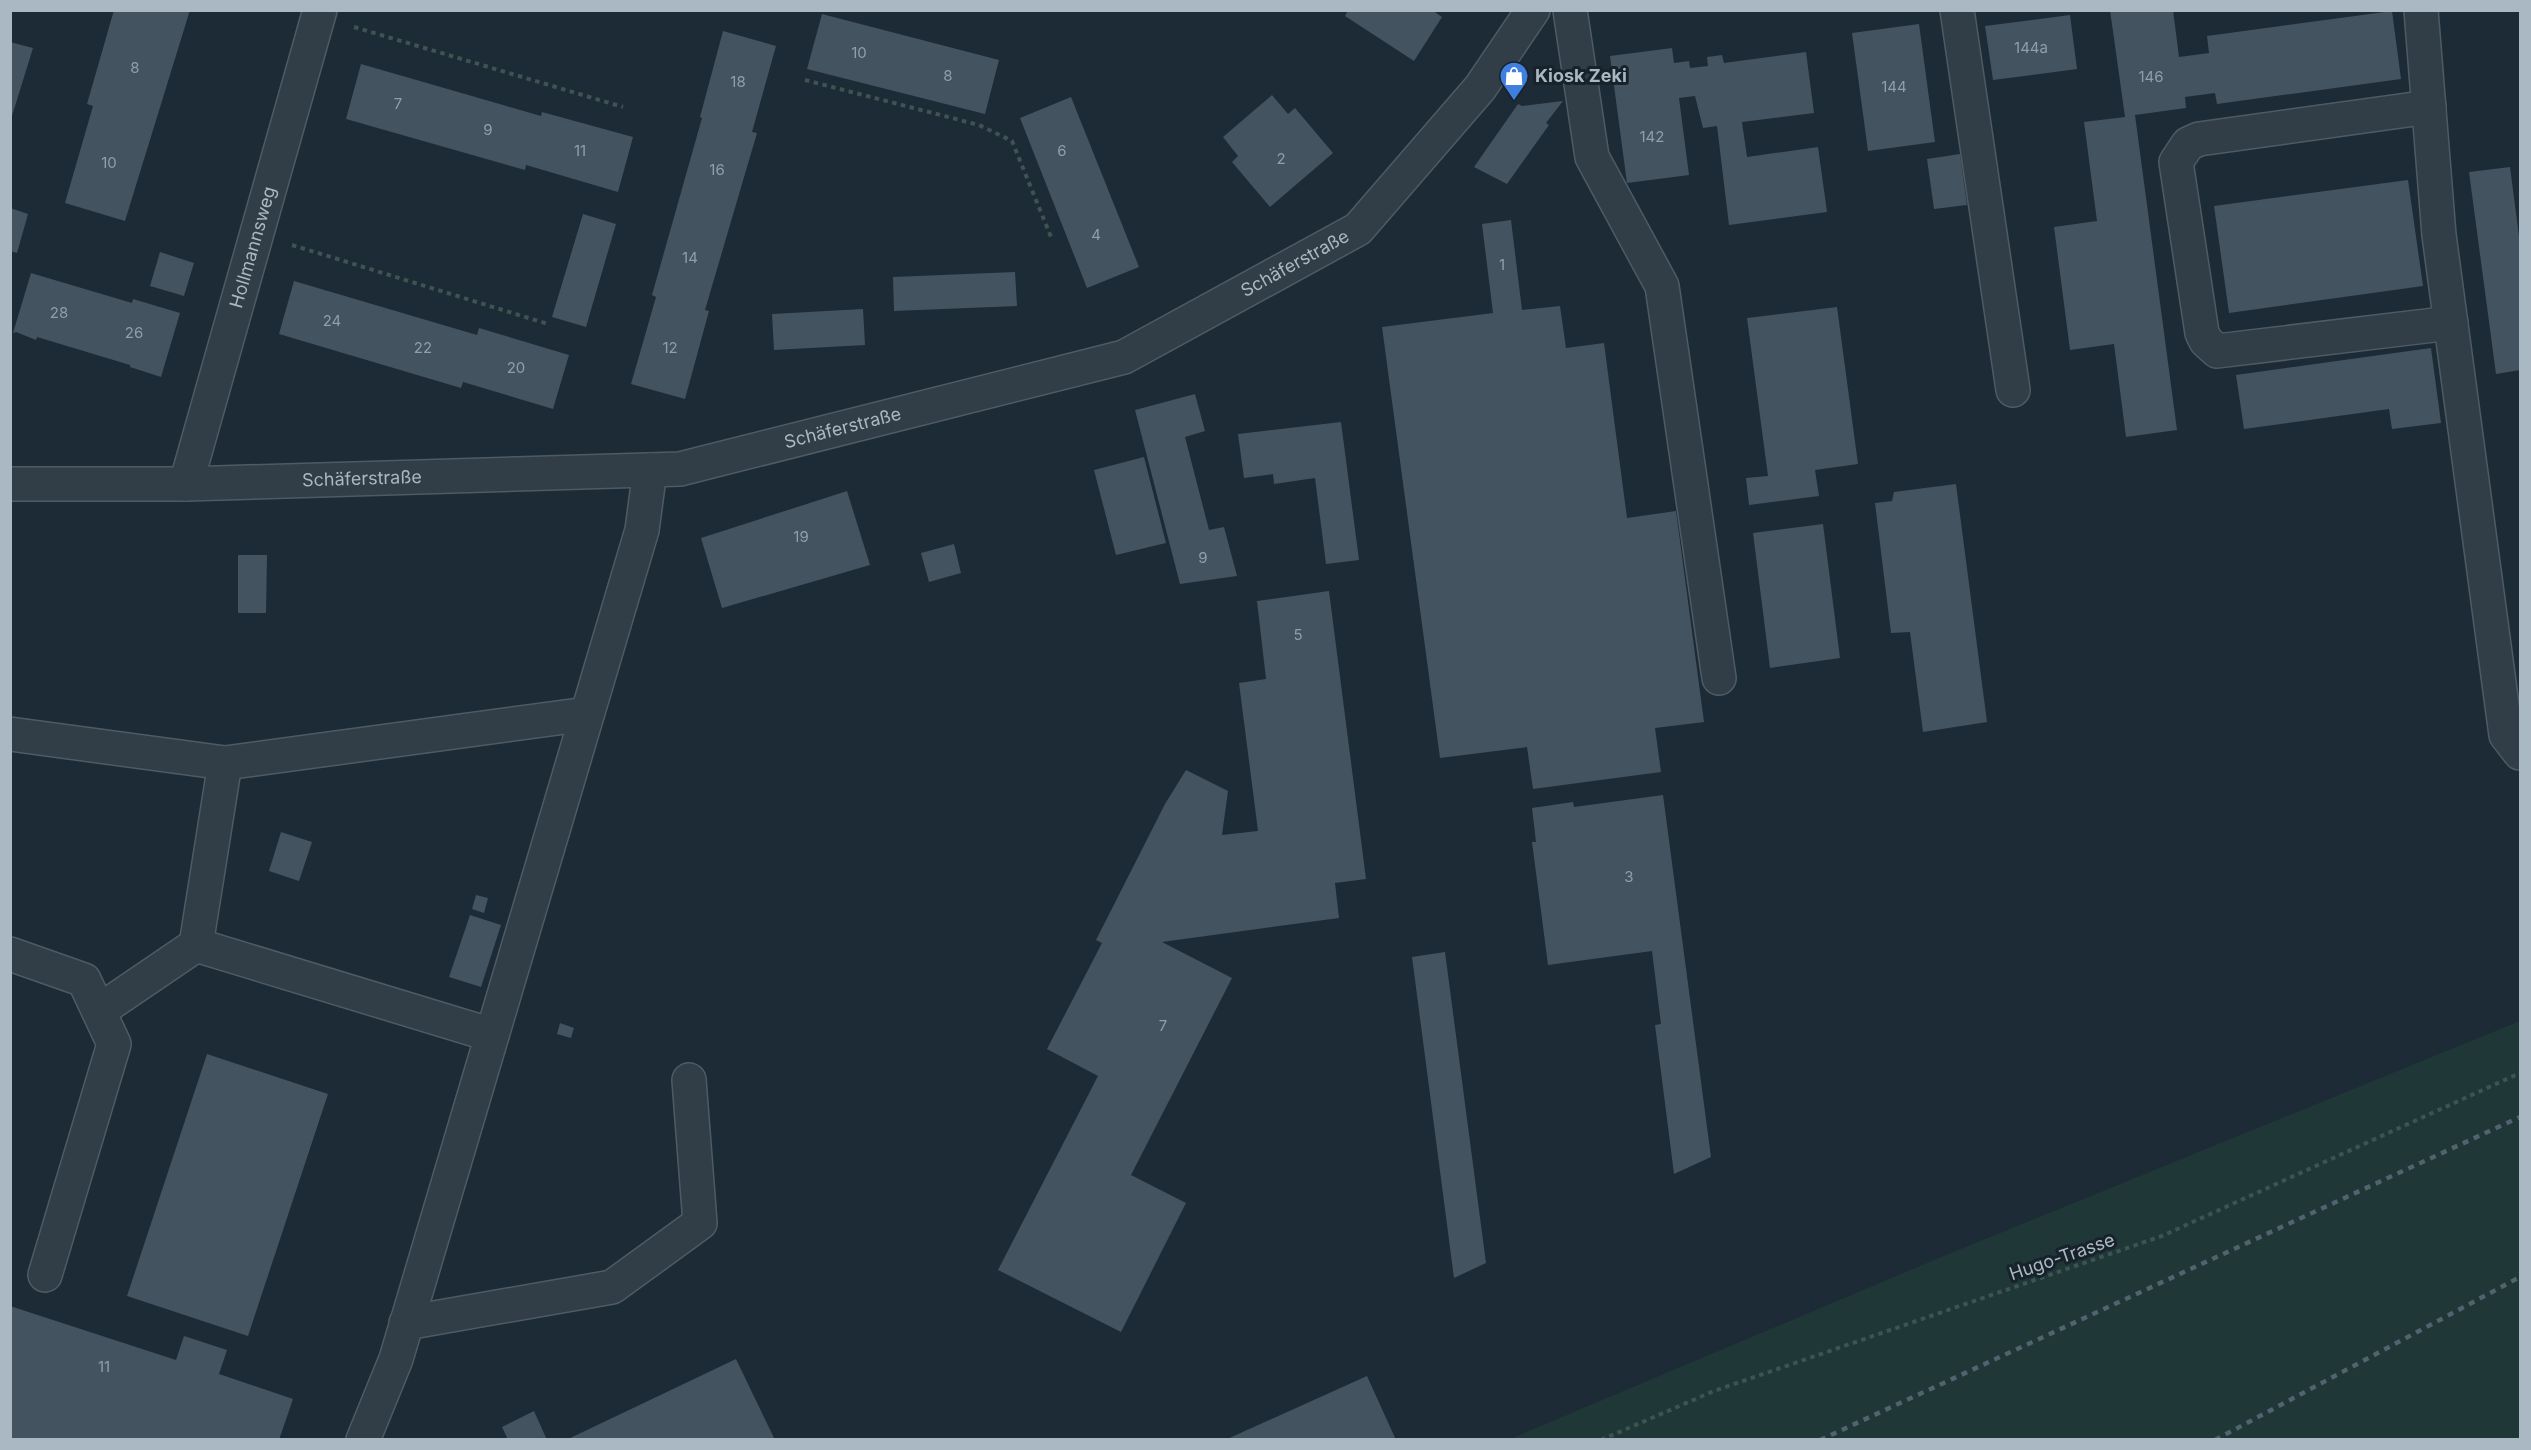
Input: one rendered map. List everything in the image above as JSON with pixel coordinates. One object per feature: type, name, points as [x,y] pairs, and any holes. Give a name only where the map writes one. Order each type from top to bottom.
[{"type":"street","name":"Schäferstraße","points":[[10,484],[186,484],[680,470],[1124,357],[1358,229],[1480,88],[1533,10]]},
{"type":"street","points":[[1570,10],[1592,157],[1662,286],[1719,678]]},
{"type":"street","points":[[1957,10],[2013,390]]},
{"type":"street","points":[[2421,10],[2439,235],[2506,735],[2520,753]]},
{"type":"street","name":"Hollmannsweg","points":[[186,484],[319,13]]},
{"type":"street","points":[[2428,107],[2199,139],[2188,144],[2176,162],[2202,333],[2217,351],[2451,323]]},
{"type":"street","points":[[363,1440],[396,1359],[642,530],[651,470]]},
{"type":"street","points":[[10,734],[225,763],[587,714]]},
{"type":"street","points":[[99,1011],[195,945],[225,763]]},
{"type":"street","points":[[195,945],[492,1035]]},
{"type":"street","points":[[10,954],[84,980],[114,1044],[45,1275]]},
{"type":"street","points":[[406,1323],[612,1287],[700,1224],[689,1080]]},
{"type":"path","points":[[319,13],[623,107]]},
{"type":"path","points":[[805,80],[979,125],[1012,141],[1051,237]]},
{"type":"path","points":[[257,234],[548,324]]},
{"type":"path","name":"Hugo-Trasse","points":[[1601,1440],[1714,1391],[2162,1236],[2520,1073]]},
{"type":"green space","points":[[2520,1021],[2520,1439],[1510,1439],[1946,1255]]},
{"type":"building","points":[[114,10],[190,10],[125,221],[65,203],[93,106],[87,104]]},
{"type":"building","points":[[1348,10],[1432,10],[1442,17],[1414,61],[1345,16]]},
{"type":"building","points":[[2110,10],[2173,10],[2179,57],[2209,53],[2207,36],[2392,11],[2401,79],[2217,104],[2215,93],[2185,97],[2186,108],[2135,115],[2177,430],[2126,437],[2114,344],[2070,350],[2054,227],[2097,221],[2084,122],[2125,117]]},
{"type":"building","points":[[822,14],[999,60],[985,114],[807,69]]},
{"type":"building","points":[[2070,15],[2077,69],[1993,80],[1985,26]]},
{"type":"building","points":[[1919,24],[1935,142],[1868,151],[1852,33]]},
{"type":"building","points":[[723,31],[776,46],[752,132],[757,133],[705,310],[709,311],[685,399],[631,384],[656,297],[652,295],[702,118],[700,117]]},
{"type":"building","points":[[10,42],[33,48],[11,119],[10,118]]},
{"type":"building","points":[[1672,48],[1674,63],[1689,61],[1690,68],[1708,66],[1707,57],[1722,55],[1724,63],[1806,52],[1814,113],[1742,122],[1747,157],[1818,147],[1827,212],[1729,225],[1717,126],[1703,128],[1695,96],[1679,98],[1689,175],[1627,183],[1610,56]]},
{"type":"building","points":[[361,64],[541,116],[542,112],[633,137],[618,192],[526,165],[525,170],[346,119]]},
{"type":"building","points":[[1272,95],[1288,114],[1295,108],[1333,153],[1270,207],[1232,162],[1238,156],[1223,137]]},
{"type":"building","points":[[1071,97],[1139,267],[1087,288],[1020,118]]},
{"type":"building","points":[[1563,101],[1546,123],[1549,125],[1507,184],[1474,167],[1518,104],[1522,106]]},
{"type":"building","points":[[1960,154],[1967,205],[1934,209],[1927,159]]},
{"type":"building","points":[[2510,167],[2520,244],[2520,370],[2496,374],[2469,172]]},
{"type":"building","points":[[2408,180],[2423,286],[2229,313],[2214,206]]},
{"type":"building","points":[[10,208],[28,214],[17,253],[10,251]]},
{"type":"building","points":[[583,214],[616,224],[586,327],[552,317]]},
{"type":"building","points":[[1511,220],[1522,310],[1560,306],[1566,348],[1604,343],[1627,518],[1676,511],[1704,722],[1655,728],[1661,772],[1533,789],[1527,747],[1440,758],[1382,327],[1493,313],[1482,224]]},
{"type":"building","points":[[160,252],[194,263],[184,296],[150,286]]},
{"type":"building","points":[[1015,272],[1017,306],[894,311],[893,277]]},
{"type":"building","points":[[31,273],[132,303],[133,299],[180,313],[161,377],[130,367],[130,365],[37,337],[36,340],[16,332],[13,333]]},
{"type":"building","points":[[294,281],[477,335],[479,328],[569,355],[553,409],[463,382],[461,388],[279,334]]},
{"type":"building","points":[[1837,307],[1858,464],[1815,470],[1819,496],[1749,505],[1746,478],[1768,476],[1747,318]]},
{"type":"building","points":[[863,309],[865,345],[774,350],[772,314]]},
{"type":"building","points":[[2431,348],[2441,423],[2392,429],[2389,409],[2244,429],[2236,375]]},
{"type":"building","points":[[1195,394],[1205,431],[1185,437],[1209,530],[1224,527],[1237,576],[1180,584],[1135,410]]},
{"type":"building","points":[[1341,422],[1359,560],[1326,564],[1315,478],[1274,484],[1273,474],[1244,478],[1238,434]]},
{"type":"building","points":[[1144,457],[1166,543],[1116,555],[1094,470]]},
{"type":"building","points":[[1956,484],[1987,722],[1923,732],[1910,632],[1891,633],[1875,503],[1892,501],[1894,492]]},
{"type":"building","points":[[847,491],[870,565],[722,608],[701,538]]},
{"type":"building","points":[[1823,524],[1840,658],[1770,668],[1753,533]]},
{"type":"building","points":[[954,544],[961,573],[929,582],[921,553]]},
{"type":"building","points":[[238,555],[267,555],[266,613],[238,613]]},
{"type":"building","points":[[1329,591],[1366,879],[1335,883],[1339,918],[1162,942],[1232,978],[1131,1175],[1186,1203],[1121,1332],[998,1270],[1098,1076],[1047,1049],[1102,943],[1096,940],[1165,804],[1186,770],[1228,791],[1222,835],[1258,831],[1239,683],[1266,679],[1257,601]]},
{"type":"building","points":[[1663,795],[1711,1157],[1674,1174],[1655,1025],[1661,1024],[1652,951],[1548,965],[1532,842],[1536,842],[1532,808],[1573,802],[1574,807]]},
{"type":"building","points":[[281,832],[312,842],[299,881],[269,871]]},
{"type":"building","points":[[476,895],[488,898],[484,913],[472,909]]},
{"type":"building","points":[[470,915],[501,925],[481,987],[449,977]]},
{"type":"building","points":[[1445,952],[1486,1263],[1454,1278],[1412,957]]},
{"type":"building","points":[[560,1023],[574,1028],[571,1038],[557,1034]]},
{"type":"building","points":[[207,1054],[328,1094],[248,1336],[127,1296]]},
{"type":"building","points":[[10,1306],[176,1360],[184,1336],[227,1350],[219,1374],[293,1399],[279,1440],[10,1440]]},
{"type":"building","points":[[736,1359],[775,1440],[566,1440]]},
{"type":"building","points":[[1367,1376],[1396,1440],[1225,1440]]},
{"type":"building","points":[[534,1411],[547,1440],[508,1440],[502,1427]]},
{"type":"railway","points":[[1820,1440],[2520,1117]]},
{"type":"railway","points":[[2215,1440],[2520,1277]]},
{"type":"place","name":"Kiosk Zeki","points":[[1514,102]]}]
